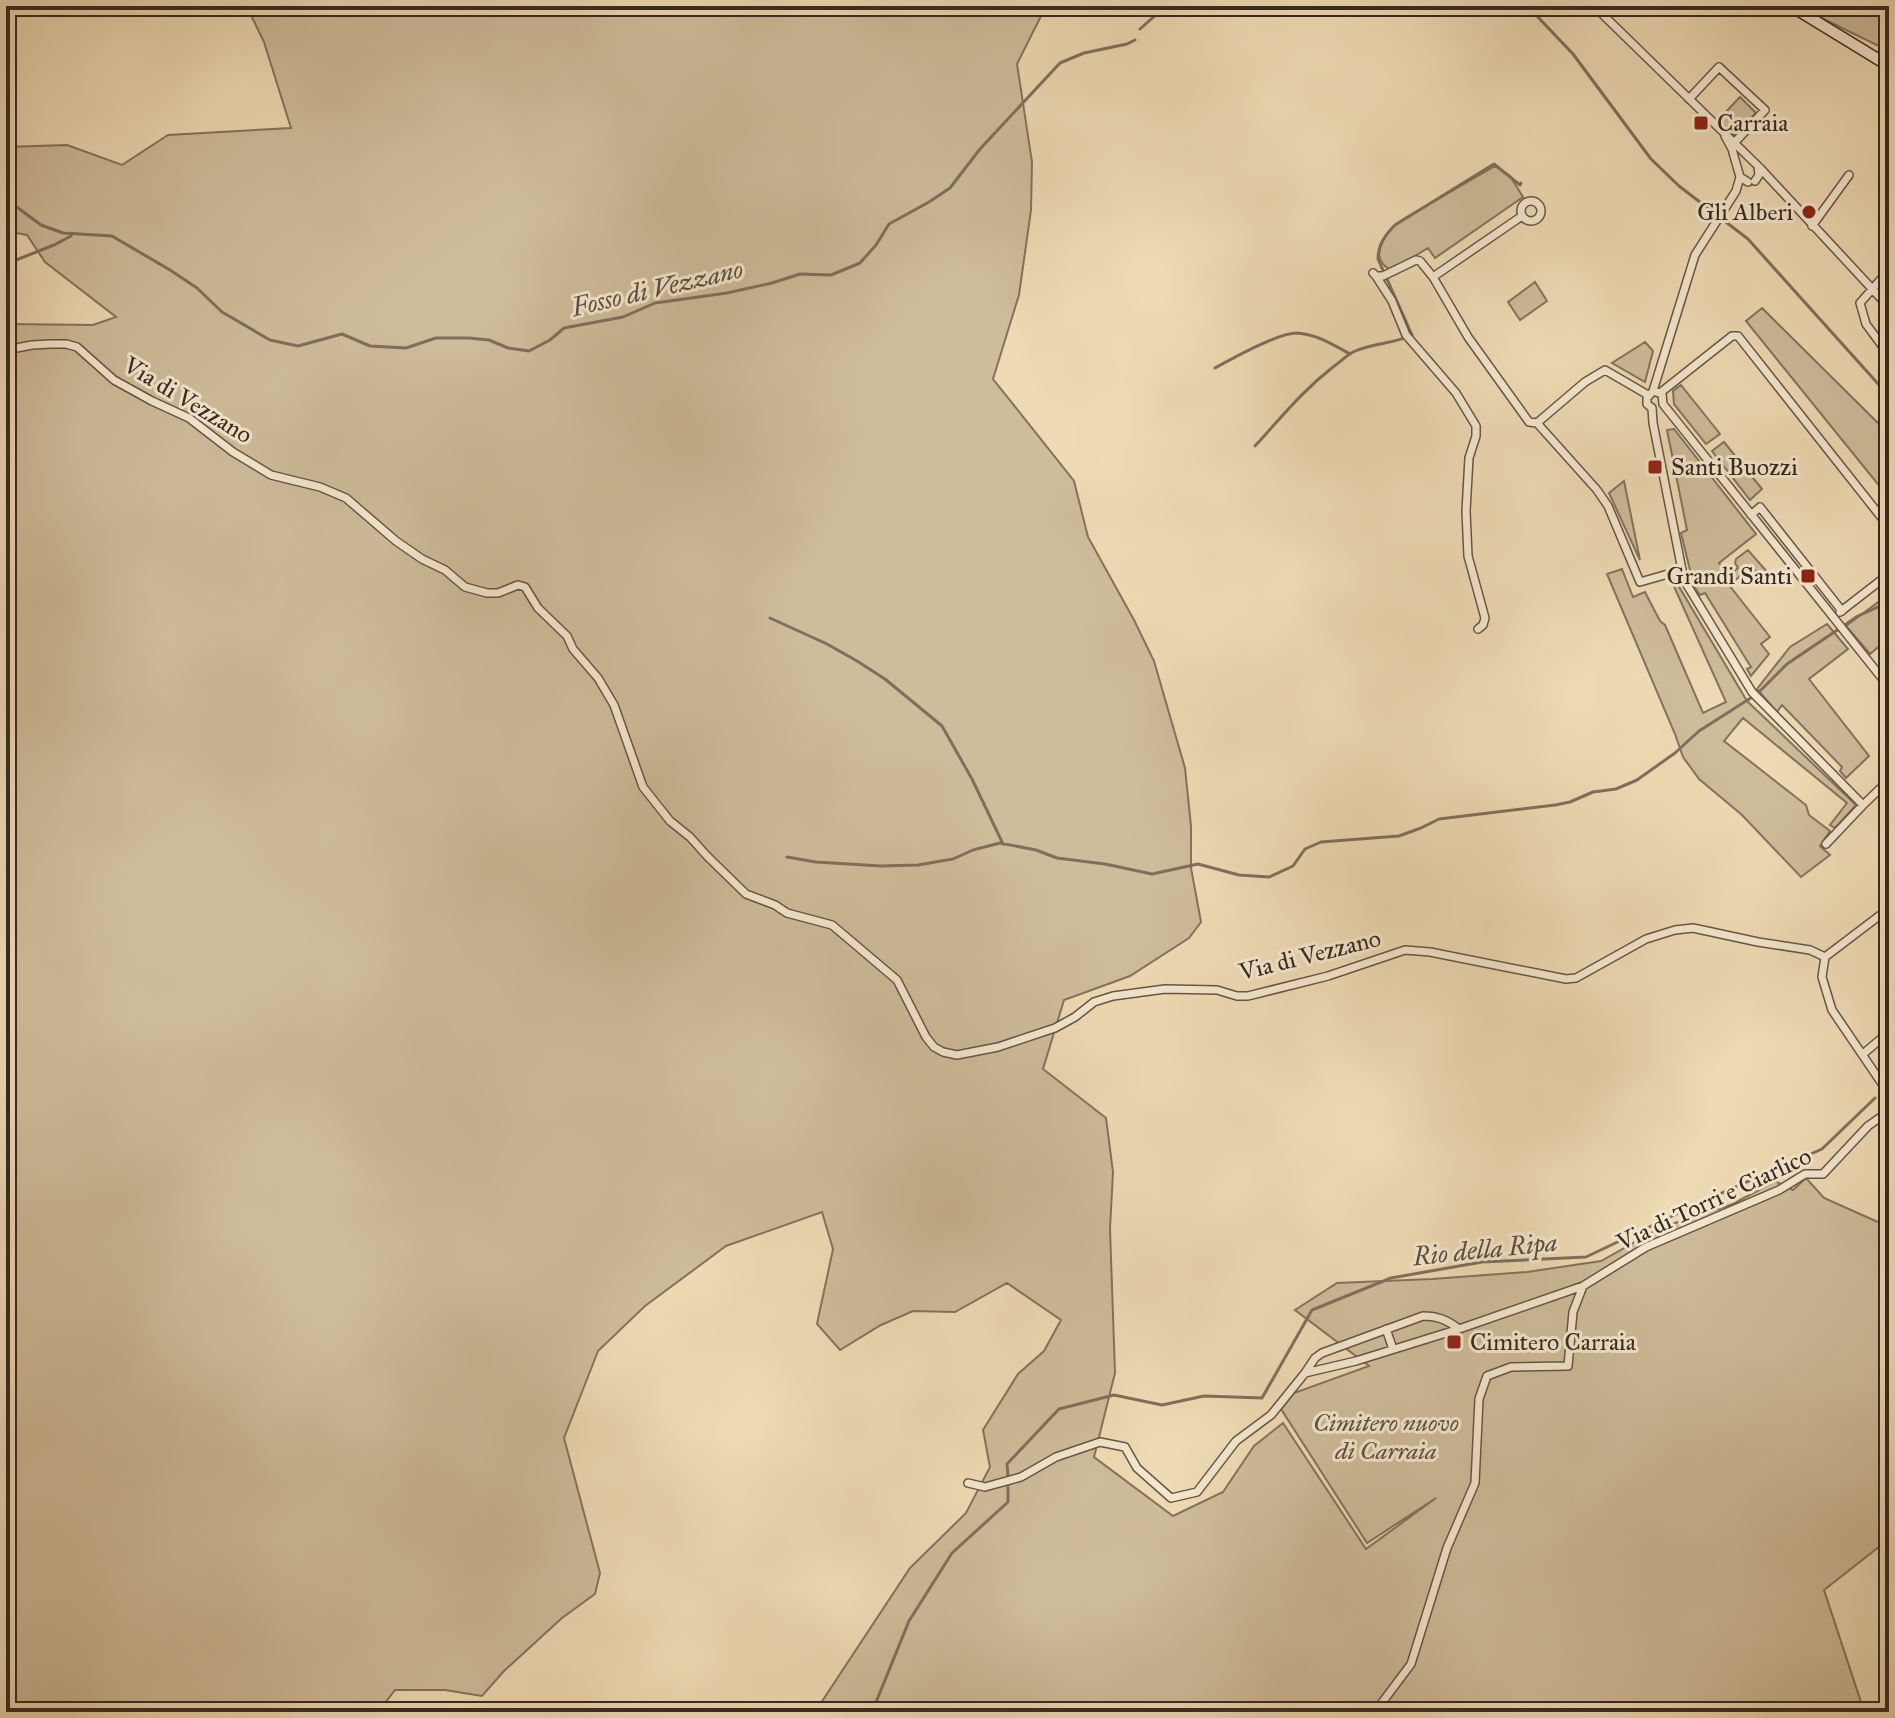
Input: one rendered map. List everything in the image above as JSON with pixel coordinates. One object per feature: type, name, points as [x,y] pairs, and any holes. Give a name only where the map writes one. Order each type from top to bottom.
[{"type":"main road","points":[[1791,6],[1889,66]]},
{"type":"street","points":[[1594,6],[1757,164],[1889,307]]},
{"type":"street","points":[[1689,99],[1719,67],[1765,110],[1735,142]]},
{"type":"street","points":[[1720,128],[1732,149],[1739,176]]},
{"type":"street","points":[[1663,404],[1660,408],[1652,408],[1647,404],[1654,393],[1691,265],[1698,248],[1735,192],[1739,167],[1750,161],[1757,164]]},
{"type":"street","points":[[1735,192],[1759,175],[1757,164]]},
{"type":"street","points":[[1812,226],[1849,175]]},
{"type":"street","points":[[1739,176],[1776,185]]},
{"type":"street","points":[[1433,277],[1522,216]]},
{"type":"street","points":[[1478,629],[1485,618],[1468,556],[1466,511],[1469,458],[1476,426],[1456,393],[1406,335],[1392,301],[1374,274],[1390,273],[1416,260],[1424,264],[1468,337],[1529,422],[1537,423],[1597,490],[1608,506],[1640,582],[1682,570]]},
{"type":"street","points":[[1889,270],[1860,303],[1866,324],[1889,355]]},
{"type":"street","points":[[1654,393],[1732,336],[1738,336],[1889,527]]},
{"type":"street","name":"Via di Vezzano","points":[[6,350],[51,344],[77,347],[114,380],[189,418],[233,452],[271,475],[320,487],[346,498],[411,552],[445,570],[465,587],[487,593],[498,593],[518,585],[525,587],[538,608],[567,636],[573,649],[598,678],[614,705],[643,787],[663,813],[746,894],[787,913],[832,925],[897,980],[926,1037],[943,1052],[957,1055],[998,1047],[1041,1033],[1075,1017],[1094,1002],[1113,996],[1165,989],[1217,990],[1248,996],[1328,976],[1405,950],[1430,952],[1566,979],[1576,978],[1646,939],[1693,928],[1810,950],[1825,957]]},
{"type":"street","points":[[1537,423],[1585,382],[1605,370],[1664,399],[1663,404],[1889,687]]},
{"type":"street","points":[[1652,408],[1684,580],[1752,692],[1863,805]]},
{"type":"street","points":[[1751,515],[1760,507],[1842,611]]},
{"type":"street","points":[[1836,621],[1842,611],[1889,574]]},
{"type":"street","points":[[1826,844],[1889,780]]},
{"type":"street","points":[[1889,911],[1825,957],[1822,977],[1832,1010],[1889,1094]]},
{"type":"street","points":[[1863,1054],[1889,1032]]},
{"type":"street","name":"Via di Torri e Ciarlico","points":[[1305,1373],[1356,1361],[1459,1329],[1583,1286],[1646,1247],[1779,1190],[1805,1174],[1823,1174],[1868,1126],[1889,1109]]},
{"type":"street","points":[[1375,1712],[1411,1664],[1447,1548],[1475,1483],[1479,1399],[1487,1376],[1511,1367],[1568,1366],[1573,1312],[1583,1286]]},
{"type":"street","points":[[968,1483],[985,1487],[1021,1477],[1056,1457],[1100,1442],[1125,1447],[1137,1468],[1171,1498],[1197,1492],[1236,1441],[1271,1415],[1322,1353],[1423,1316],[1436,1316],[1459,1329]]},
{"type":"street","points":[[1386,1329],[1393,1349]]},
{"type":"green space","name":"Cimitero nuovo di Carraia","points":[[241,6],[1046,6],[1017,64],[1032,162],[1031,210],[1019,295],[993,379],[1074,481],[1088,537],[1154,661],[1185,768],[1191,826],[1191,868],[1201,922],[1189,938],[1130,976],[1064,1000],[1043,1069],[1106,1118],[1113,1172],[1110,1229],[1115,1373],[1094,1457],[1173,1516],[1223,1492],[1254,1446],[1283,1423],[1366,1549],[1436,1498],[1367,1543],[1281,1409],[1294,1393],[1369,1366],[1295,1310],[1337,1283],[1527,1272],[1601,1261],[1660,1228],[1733,1204],[1775,1181],[1793,1190],[1806,1178],[1824,1198],[1889,1227],[1889,1539],[1824,1590],[1866,1712],[815,1712],[910,1568],[966,1513],[990,1467],[983,1430],[1018,1374],[1044,1351],[1061,1320],[1007,1283],[955,1312],[913,1311],[881,1325],[840,1350],[817,1324],[833,1249],[822,1212],[726,1246],[645,1306],[598,1351],[564,1438],[600,1573],[595,1594],[562,1618],[504,1671],[482,1696],[445,1690],[395,1690],[378,1712],[6,1712],[6,324],[93,325],[116,317],[45,262],[27,235],[6,231],[6,147],[67,145],[122,165],[168,135],[291,128],[264,42],[248,9]]},
{"type":"green space","points":[[1797,6],[1889,6],[1889,51]]},
{"type":"green space","points":[[1740,97],[1756,113],[1734,136],[1718,120]]},
{"type":"green space","points":[[1495,166],[1510,176],[1523,197],[1435,258],[1428,248],[1400,265],[1389,269],[1384,265],[1380,259],[1380,248],[1396,224]]},
{"type":"green space","points":[[1535,282],[1547,301],[1520,320],[1508,302]]},
{"type":"green space","points":[[1762,308],[1889,434],[1889,498],[1746,321]]},
{"type":"green space","points":[[1645,342],[1653,351],[1645,382],[1612,363]]},
{"type":"green space","points":[[1681,385],[1720,434],[1706,444],[1674,404],[1673,391]]},
{"type":"green space","points":[[1674,429],[1756,534],[1719,563],[1723,569],[1733,572],[1738,568],[1736,559],[1748,550],[1775,581],[1769,586],[1752,567],[1729,585],[1770,637],[1761,644],[1769,654],[1751,676],[1747,669],[1751,667],[1705,593],[1700,595],[1694,586],[1696,584],[1681,533],[1687,530],[1667,430]]},
{"type":"green space","points":[[1724,442],[1762,489],[1750,500],[1712,451]]},
{"type":"green space","points":[[1624,481],[1640,560],[1609,493]]},
{"type":"green space","points":[[1622,569],[1633,597],[1645,592],[1665,625],[1703,713],[1726,702],[1672,582],[1675,580],[1747,701],[1856,805],[1835,828],[1830,825],[1847,803],[1743,718],[1724,741],[1806,805],[1809,815],[1830,831],[1820,846],[1830,855],[1801,877],[1742,815],[1699,779],[1683,757],[1607,574]]},
{"type":"green space","points":[[1889,594],[1889,638],[1870,654],[1846,626]]},
{"type":"green space","points":[[1827,624],[1848,649],[1809,679],[1869,756],[1846,778],[1840,771],[1842,767],[1782,705],[1777,712],[1757,689],[1790,647]]},
{"type":"waterway","name":"Fosso di Vezzano","points":[[1140,29],[1166,6]]},
{"type":"waterway","points":[[1532,6],[1535,14],[1573,54],[1651,159],[1679,186],[1748,239],[1889,396]]},
{"type":"waterway","name":"Fosso di Vezzano","points":[[6,199],[41,225],[63,233],[112,236],[170,270],[197,288],[222,312],[270,340],[298,346],[342,334],[370,346],[406,348],[436,338],[469,338],[529,351],[564,328],[623,317],[655,303],[727,293],[800,274],[831,275],[860,263],[889,224],[950,188],[980,149],[1060,63],[1084,53],[1135,40]]},
{"type":"waterway","points":[[1255,446],[1311,386],[1348,355],[1412,335],[1378,259],[1383,240],[1395,225],[1494,164],[1521,183]]},
{"type":"waterway","points":[[6,264],[71,236]]},
{"type":"waterway","points":[[1215,368],[1267,341],[1297,333],[1318,338],[1350,354]]},
{"type":"waterway","points":[[787,857],[881,866],[918,865],[953,859],[1000,843],[1057,858],[1152,874],[1198,864],[1239,875],[1269,877],[1293,866],[1305,849],[1321,842],[1399,836],[1439,819],[1555,805],[1593,792],[1616,789],[1637,780],[1699,731],[1757,694],[1787,664],[1858,616],[1889,602]]},
{"type":"waterway","points":[[770,618],[857,661],[885,679],[942,726],[1003,844]]},
{"type":"waterway","name":"Rio della Ripa","points":[[1008,1476],[1007,1464],[1059,1409],[1114,1395],[1162,1405],[1204,1396],[1262,1398],[1312,1310],[1391,1278],[1482,1262],[1586,1257],[1822,1149],[1875,1098]]},
{"type":"waterway","name":"Rio della Ripa","points":[[872,1712],[909,1621],[952,1553],[1008,1502],[1008,1487]]},
{"type":"place","name":"Carraia","points":[[1701,123]]},
{"type":"place","name":"Gli Alberi","points":[[1809,212]]},
{"type":"place","name":"Santi Buozzi","points":[[1655,467]]},
{"type":"place","name":"Grandi Santi","points":[[1808,576]]},
{"type":"place","name":"Cimitero Carraia","points":[[1454,1342]]}]
